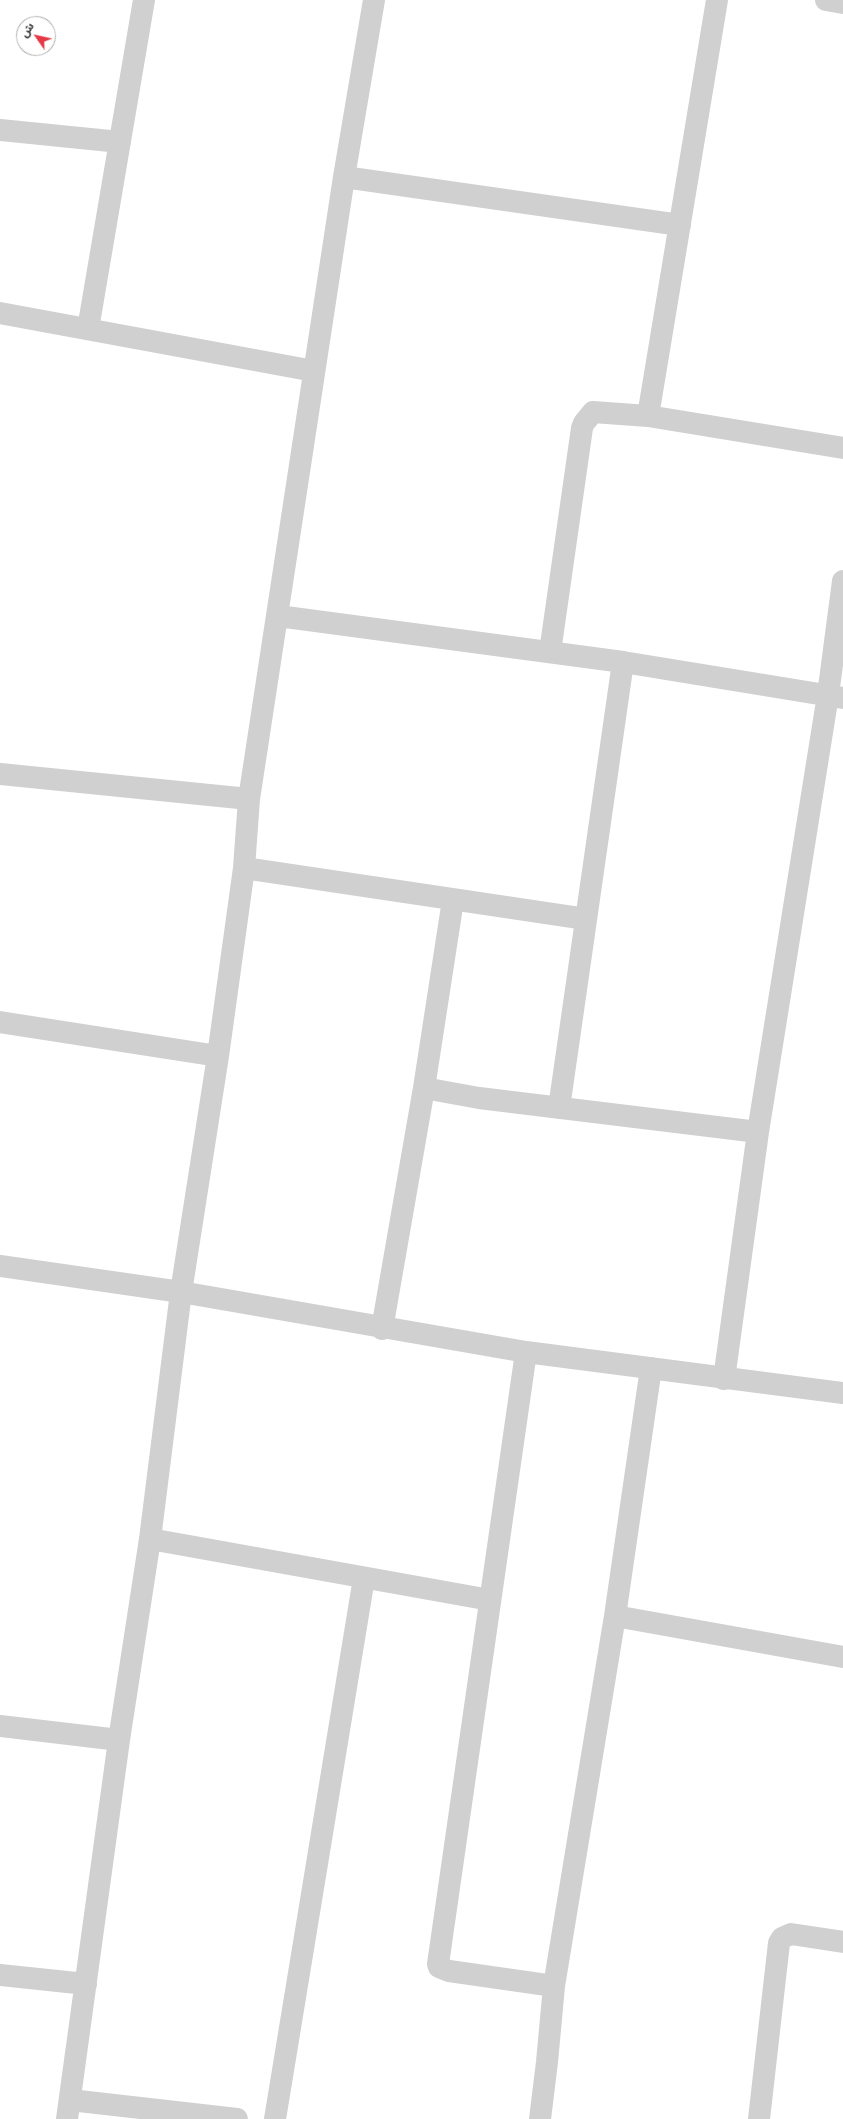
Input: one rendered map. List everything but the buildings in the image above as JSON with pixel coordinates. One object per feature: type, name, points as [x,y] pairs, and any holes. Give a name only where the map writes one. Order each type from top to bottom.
[{"type":"street","points":[[88,329],[144,0]]},
{"type":"street","points":[[237,2119],[68,2110],[119,1740],[150,1539],[181,1292],[218,1056],[244,868],[249,799],[344,177],[374,0]]},
{"type":"street","points":[[648,416],[717,0]]},
{"type":"street","points":[[0,130],[120,142]]},
{"type":"street","points":[[344,177],[680,225]]},
{"type":"street","points":[[0,313],[314,371]]},
{"type":"street","points":[[550,652],[584,423],[593,412],[648,416],[843,448]]},
{"type":"street","points":[[724,1379],[758,1132],[835,697],[843,581]]},
{"type":"street","points":[[278,616],[622,662],[835,697]]},
{"type":"street","points":[[559,1108],[622,662]]},
{"type":"street","points":[[0,774],[249,799]]},
{"type":"street","points":[[244,868],[586,919]]},
{"type":"street","points":[[382,1329],[424,1088],[453,900]]},
{"type":"street","points":[[0,1022],[218,1056]]},
{"type":"street","points":[[424,1088],[479,1098],[758,1132]]},
{"type":"street","points":[[0,1266],[181,1292],[382,1329],[526,1352],[724,1379],[842,1389]]},
{"type":"street","points":[[526,1352],[438,1964],[443,1970],[554,1986]]},
{"type":"street","points":[[540,2119],[548,2062],[554,1986],[615,1616],[651,1368]]},
{"type":"street","points":[[150,1539],[490,1600]]},
{"type":"street","points":[[275,2119],[364,1578]]},
{"type":"street","points":[[615,1616],[843,1657]]},
{"type":"street","points":[[0,1726],[119,1740]]},
{"type":"street","points":[[759,2119],[777,1948],[779,1943],[782,1938],[791,1934],[843,1942]]},
{"type":"street","points":[[0,1975],[86,1984]]}]
